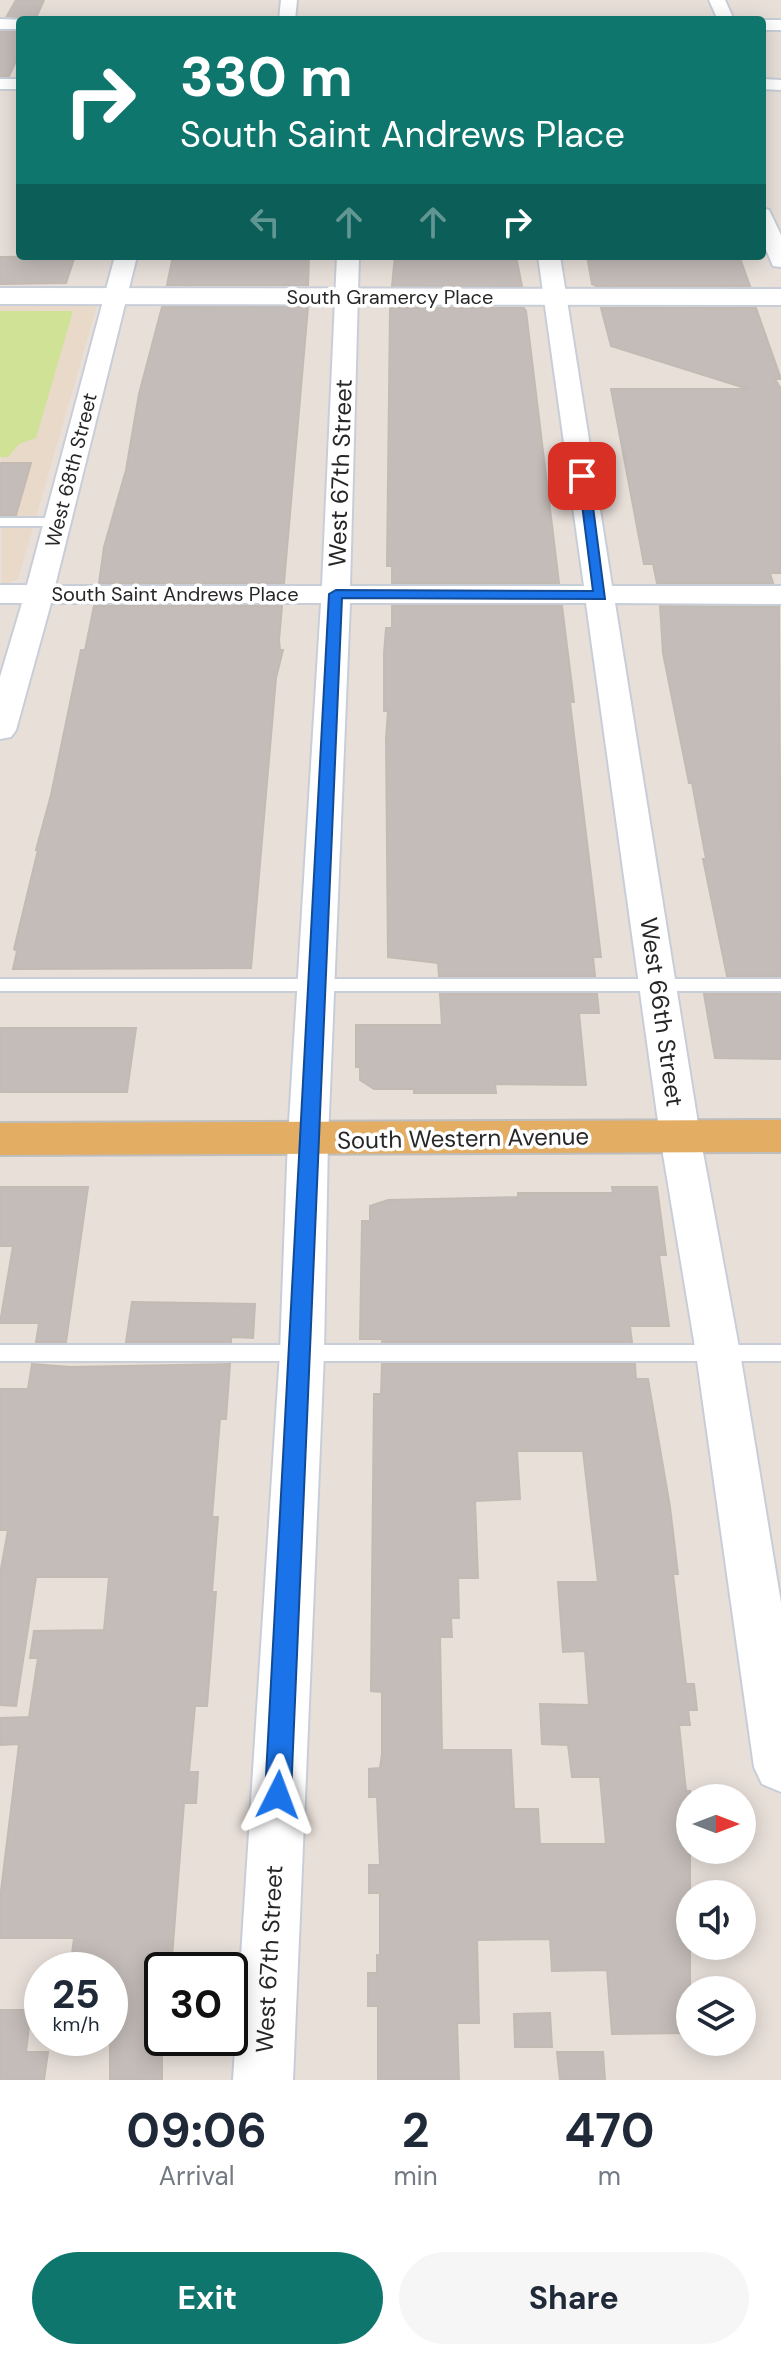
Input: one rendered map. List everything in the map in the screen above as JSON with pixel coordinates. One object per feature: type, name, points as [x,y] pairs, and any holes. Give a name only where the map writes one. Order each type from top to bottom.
[{"type":"main road","name":"South Western Avenue","points":[[0,1139],[781,1136]]},
{"type":"street","points":[[766,224],[781,261]]},
{"type":"street","name":"West 68th Street","points":[[0,730],[39,594],[125,260]]},
{"type":"street","name":"West 67th Street","points":[[263,2080],[302,1353],[308,1139],[336,594],[348,260]]},
{"type":"street","name":"West 66th Street","points":[[550,260],[680,1136],[718,1353],[781,1767]]},
{"type":"street","name":"South Gramercy Place","points":[[0,296],[781,297]]},
{"type":"street","name":"South Saint Andrews Place","points":[[0,594],[781,595]]},
{"type":"lane","points":[[0,522],[57,522]]},
{"type":"lane","points":[[0,985],[781,985]]},
{"type":"lane","points":[[0,1353],[781,1353]]},
{"type":"shaded area","points":[[0,302],[98,302],[18,579],[2,586]]},
{"type":"green space","points":[[0,311],[73,311],[36,438],[19,444],[8,457],[0,457]]},
{"type":"building","points":[[16,0],[44,0],[37,16],[7,16]]},
{"type":"building","points":[[0,32],[16,32],[16,61],[9,76],[0,76]]},
{"type":"building","points":[[0,257],[74,260],[66,283],[0,284]]},
{"type":"building","points":[[172,260],[309,260],[308,285],[167,285]]},
{"type":"building","points":[[395,260],[517,260],[522,286],[392,286]]},
{"type":"building","points":[[588,260],[736,260],[741,261],[750,286],[596,286],[592,284]]},
{"type":"building","points":[[162,307],[308,307],[284,583],[99,583],[104,547],[126,470],[139,394]]},
{"type":"building","points":[[390,308],[524,308],[526,311],[559,583],[392,583],[392,566],[387,566]]},
{"type":"building","points":[[601,308],[756,308],[781,379],[775,379],[781,389],[781,573],[770,573],[773,583],[657,583],[653,564],[644,564],[611,389],[748,389],[611,346]]},
{"type":"building","points":[[0,463],[31,463],[16,515],[0,515]]},
{"type":"building","points":[[94,606],[282,606],[279,640],[280,650],[283,650],[276,678],[251,968],[13,969],[17,951],[14,949],[36,850],[51,795],[81,650],[85,650]]},
{"type":"building","points":[[392,606],[562,606],[574,702],[570,702],[601,957],[593,957],[595,976],[439,976],[438,963],[388,957],[388,711],[384,711],[384,654],[386,628],[392,628]]},
{"type":"building","points":[[660,606],[779,607],[781,976],[727,976],[703,859],[706,859],[692,783],[689,783],[663,653]]},
{"type":"building","points":[[440,994],[597,994],[599,1013],[579,1013],[586,1085],[495,1084],[496,1093],[414,1093],[414,1089],[374,1089],[360,1080],[360,1067],[356,1067],[356,1025],[442,1025]]},
{"type":"building","points":[[704,994],[781,994],[781,1059],[715,1058]]},
{"type":"building","points":[[0,1028],[136,1028],[127,1092],[0,1092]]},
{"type":"building","points":[[0,1187],[88,1187],[66,1342],[36,1342],[39,1323],[0,1323],[13,1246],[0,1246]]},
{"type":"building","points":[[612,1187],[657,1187],[666,1255],[659,1255],[669,1326],[630,1326],[632,1342],[382,1342],[382,1339],[360,1339],[362,1221],[370,1221],[370,1206],[388,1200],[518,1197],[518,1193],[613,1193]]},
{"type":"building","points":[[132,1302],[255,1304],[253,1338],[231,1337],[231,1342],[126,1342]]},
{"type":"building","points":[[32,1364],[70,1367],[230,1364],[226,1419],[220,1419],[212,1517],[218,1517],[207,1706],[195,1706],[189,1772],[198,1772],[196,1803],[184,1803],[172,1952],[144,1952],[144,2056],[162,2056],[162,2080],[110,2080],[110,2056],[128,2056],[128,1952],[72,1952],[74,1938],[0,1938],[0,1899],[19,1744],[0,1745],[0,1718],[29,1717],[38,1658],[30,1658],[34,1631],[104,1630],[109,1577],[36,1577],[16,1706],[0,1705],[0,1574],[8,1530],[0,1530],[0,1389],[28,1389]]},
{"type":"building","points":[[382,1364],[635,1364],[636,1379],[648,1379],[670,1507],[678,1574],[673,1574],[686,1684],[694,1684],[697,1710],[688,1710],[690,1725],[679,1725],[685,1784],[676,1784],[676,1864],[690,1864],[690,1880],[676,1880],[676,1960],[690,1960],[690,1976],[676,1976],[676,2033],[612,2034],[607,1970],[552,1971],[550,1939],[477,1940],[479,2023],[457,2023],[459,2080],[378,2080],[378,2006],[368,2006],[368,1973],[377,1973],[377,1955],[380,1955],[380,1893],[369,1893],[369,1865],[380,1865],[377,1797],[369,1797],[369,1769],[380,1768],[382,1754],[382,1692],[371,1691],[374,1394],[381,1394]],"holes":[[[517,1451],[583,1451],[598,1582],[558,1582],[563,1652],[585,1651],[589,1705],[540,1704],[542,1744],[568,1745],[572,1777],[600,1777],[606,1844],[540,1844],[538,1809],[514,1809],[511,1750],[442,1750],[440,1637],[452,1637],[451,1618],[459,1618],[458,1578],[478,1578],[475,1501],[520,1499]]]},
{"type":"building","points":[[0,2010],[24,2010],[24,2056],[47,2056],[44,2080],[0,2080]]},
{"type":"building","points":[[550,2013],[552,2047],[515,2047],[514,2014]]},
{"type":"building","points":[[557,2052],[603,2052],[605,2080],[560,2080]]},
{"type":"route","points":[[278,1795],[302,1353],[308,1139],[336,594],[600,596],[582,476]]}]
